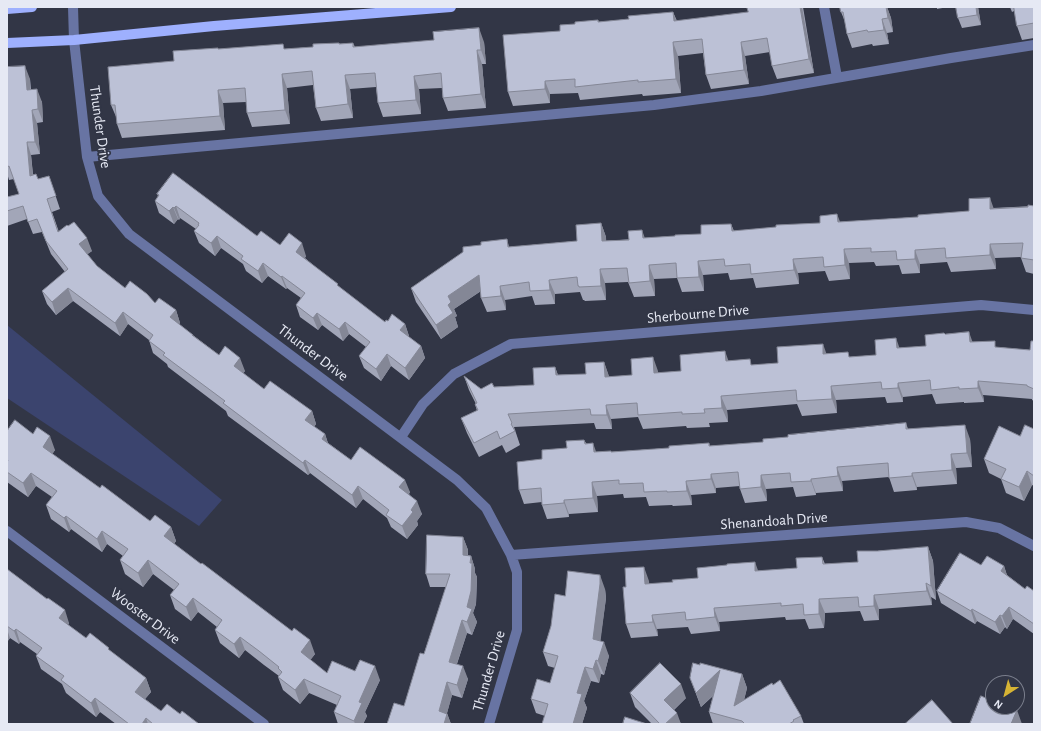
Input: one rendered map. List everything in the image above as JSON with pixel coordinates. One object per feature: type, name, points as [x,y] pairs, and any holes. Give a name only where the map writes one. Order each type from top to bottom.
[{"type":"main road","points":[[7,9],[32,7]]},
{"type":"main road","points":[[7,43],[74,40],[214,26],[451,7]]},
{"type":"street","name":"Thunder Drive","points":[[73,7],[74,40],[86,157],[98,196],[129,234],[401,437],[457,480],[486,508],[511,554],[517,572],[517,630],[489,724]]},
{"type":"street","points":[[824,7],[837,77]]},
{"type":"street","points":[[86,157],[654,105],[761,91],[1034,45]]},
{"type":"street","name":"Sherbourne Drive","points":[[401,437],[423,404],[454,374],[511,344],[981,305],[1034,310]]},
{"type":"street","name":"Shenandoah Drive","points":[[511,554],[966,522],[999,528],[1034,546]]},
{"type":"street","name":"Wooster Drive","points":[[7,531],[264,724]]},
{"type":"shaded area","points":[[7,325],[222,500],[199,526],[7,398]]},
{"type":"building","points":[[747,7],[800,7],[809,59],[772,66],[767,38],[741,42],[744,70],[706,75],[702,39],[673,42],[676,79],[638,82],[638,80],[575,87],[575,79],[545,81],[545,89],[508,92],[503,35],[560,31],[560,25],[575,24],[575,22],[598,20],[598,22],[629,19],[628,16],[673,12],[674,21],[748,12]]},
{"type":"building","points":[[840,7],[886,7],[888,18],[882,19],[884,30],[868,32],[867,30],[847,34],[843,12],[841,12]]},
{"type":"building","points":[[956,7],[976,7],[977,15],[958,18]]},
{"type":"building","points":[[1014,7],[1034,7],[1034,23],[1017,26]]},
{"type":"building","points":[[479,28],[481,50],[477,50],[481,94],[443,98],[441,73],[414,76],[416,100],[378,103],[375,73],[345,75],[348,104],[316,108],[312,71],[282,74],[285,110],[247,113],[245,88],[218,90],[220,116],[117,124],[115,105],[111,105],[108,67],[174,61],[173,51],[283,44],[284,49],[313,47],[313,44],[339,43],[353,43],[353,47],[434,40],[433,32]]},
{"type":"building","points":[[25,66],[27,90],[37,89],[38,109],[32,110],[35,142],[27,142],[30,176],[36,174],[38,179],[49,176],[56,196],[47,199],[58,232],[74,222],[87,238],[79,244],[97,266],[125,288],[130,281],[147,294],[155,303],[159,298],[176,310],[170,317],[219,355],[225,346],[240,358],[234,366],[264,389],[270,381],[312,411],[305,420],[325,434],[322,439],[351,460],[360,447],[405,480],[399,487],[417,501],[411,510],[413,512],[402,526],[386,515],[389,510],[358,486],[352,495],[305,460],[303,463],[223,403],[225,401],[163,355],[165,353],[149,341],[153,335],[123,312],[115,323],[68,288],[52,302],[42,291],[68,269],[46,241],[37,219],[28,222],[23,206],[7,211],[7,197],[19,194],[9,166],[7,167],[7,67]]},
{"type":"building","points":[[173,173],[257,236],[261,231],[280,245],[289,233],[302,243],[296,252],[338,284],[337,285],[385,322],[386,320],[388,321],[392,314],[405,324],[400,330],[421,346],[405,368],[387,354],[376,369],[359,356],[370,342],[345,322],[339,329],[317,313],[313,318],[296,305],[305,293],[263,263],[258,271],[241,259],[243,256],[217,236],[211,243],[194,231],[199,223],[176,206],[169,211],[155,201],[159,195],[157,194]]},
{"type":"building","points":[[990,198],[990,209],[1028,207],[1028,205],[1034,206],[1034,260],[1021,258],[1023,243],[990,244],[990,255],[946,258],[945,248],[915,250],[915,259],[897,260],[896,251],[871,252],[871,248],[844,249],[845,265],[824,267],[823,257],[793,259],[794,270],[751,274],[750,264],[725,266],[724,259],[698,261],[699,277],[677,278],[676,263],[649,265],[650,281],[629,283],[627,268],[600,269],[601,286],[579,287],[577,277],[549,280],[550,290],[530,291],[529,282],[500,286],[501,296],[481,298],[479,275],[448,296],[451,302],[448,305],[453,313],[436,325],[411,288],[463,252],[463,247],[481,245],[481,242],[507,239],[508,247],[577,241],[576,225],[601,223],[602,241],[629,240],[628,231],[642,230],[643,238],[701,234],[701,225],[731,224],[732,231],[776,227],[776,225],[820,223],[820,216],[837,214],[838,222],[918,217],[918,215],[969,211],[969,199]]},
{"type":"building","points":[[969,332],[970,342],[995,341],[995,347],[1030,350],[1031,341],[1034,341],[1034,389],[1027,385],[978,381],[978,388],[959,389],[959,387],[931,390],[930,380],[898,383],[898,388],[882,389],[881,382],[831,386],[832,399],[797,401],[796,390],[721,396],[722,408],[704,409],[705,413],[682,414],[682,412],[638,415],[637,403],[606,405],[607,415],[591,415],[590,409],[508,414],[515,431],[500,439],[497,431],[474,443],[461,418],[478,410],[475,404],[477,403],[464,376],[481,389],[492,383],[494,387],[534,385],[533,368],[555,367],[556,375],[586,374],[585,363],[604,362],[605,377],[632,375],[631,359],[653,357],[654,373],[681,371],[680,355],[725,351],[726,361],[750,359],[751,365],[778,363],[777,347],[823,344],[823,354],[848,352],[849,357],[876,355],[875,340],[896,338],[897,348],[926,346],[925,335]]},
{"type":"building","points":[[15,420],[33,434],[37,427],[50,436],[43,447],[100,488],[102,485],[150,521],[155,515],[171,527],[164,536],[292,631],[294,628],[310,640],[301,652],[327,673],[332,661],[355,671],[360,660],[375,666],[359,702],[362,703],[354,721],[334,712],[341,696],[304,679],[295,690],[278,677],[282,672],[278,668],[279,667],[259,651],[240,637],[234,644],[215,630],[222,620],[193,598],[186,607],[170,595],[179,584],[148,560],[138,573],[120,560],[128,549],[102,531],[97,539],[66,516],[64,518],[46,505],[57,491],[31,473],[23,483],[7,472],[7,431]]},
{"type":"building","points":[[906,423],[906,429],[965,425],[967,453],[951,454],[952,470],[912,473],[912,476],[889,478],[888,463],[837,467],[838,476],[811,479],[811,481],[791,482],[790,473],[761,475],[761,487],[740,489],[738,472],[711,474],[711,479],[686,481],[687,491],[644,492],[643,483],[619,484],[619,480],[592,482],[593,498],[564,500],[564,503],[542,505],[541,488],[519,490],[517,462],[542,459],[542,450],[567,448],[566,441],[584,440],[585,444],[593,443],[594,452],[611,452],[669,448],[669,446],[709,443],[709,446],[763,442],[763,439],[788,437],[788,435]]},
{"type":"building","points":[[1025,425],[1034,429],[1034,476],[1027,471],[1019,487],[1001,479],[1006,469],[984,459],[999,426],[1020,436]]},
{"type":"building","points":[[427,535],[463,537],[463,555],[471,556],[471,591],[467,607],[472,609],[467,622],[462,620],[449,662],[463,666],[457,685],[447,682],[439,711],[447,714],[444,724],[387,724],[394,703],[404,706],[420,653],[424,654],[450,574],[426,574]]},
{"type":"building","points":[[928,547],[931,586],[926,583],[927,591],[874,595],[874,606],[859,607],[858,597],[819,599],[819,614],[804,615],[803,604],[781,606],[781,603],[714,608],[715,617],[686,620],[685,612],[652,615],[653,622],[626,624],[623,587],[626,587],[625,568],[644,567],[645,584],[698,578],[697,568],[727,564],[755,562],[755,571],[797,568],[796,558],[822,557],[823,564],[858,562],[857,551]]},
{"type":"building","points":[[960,553],[981,565],[987,556],[1004,566],[1001,571],[1025,589],[1027,586],[1034,591],[1034,624],[1009,607],[995,622],[972,609],[971,611],[937,591]]},
{"type":"building","points":[[7,569],[47,599],[48,598],[65,610],[59,618],[86,638],[90,633],[146,678],[135,692],[161,711],[167,704],[180,714],[182,711],[199,724],[153,724],[146,718],[142,724],[129,724],[95,698],[91,703],[61,680],[64,676],[36,656],[42,648],[16,629],[14,631],[7,626]]},
{"type":"building","points":[[568,571],[600,575],[593,639],[604,642],[598,661],[596,660],[593,669],[585,667],[577,693],[582,694],[573,724],[542,724],[548,704],[531,699],[537,679],[550,683],[558,656],[543,652],[551,626],[555,594],[565,596]]},
{"type":"building","points":[[660,663],[681,684],[664,700],[677,713],[665,724],[660,724],[630,693]]},
{"type":"building","points":[[693,663],[700,665],[700,663],[742,674],[734,706],[772,683],[773,685],[780,680],[801,716],[789,724],[745,724],[742,721],[709,712],[720,670],[696,693],[690,678]]},
{"type":"building","points":[[981,696],[985,698],[985,715],[1015,715],[1011,724],[970,724]]},
{"type":"building","points":[[932,700],[953,724],[905,724]]},
{"type":"building","points":[[625,717],[647,724],[623,724]]}]
